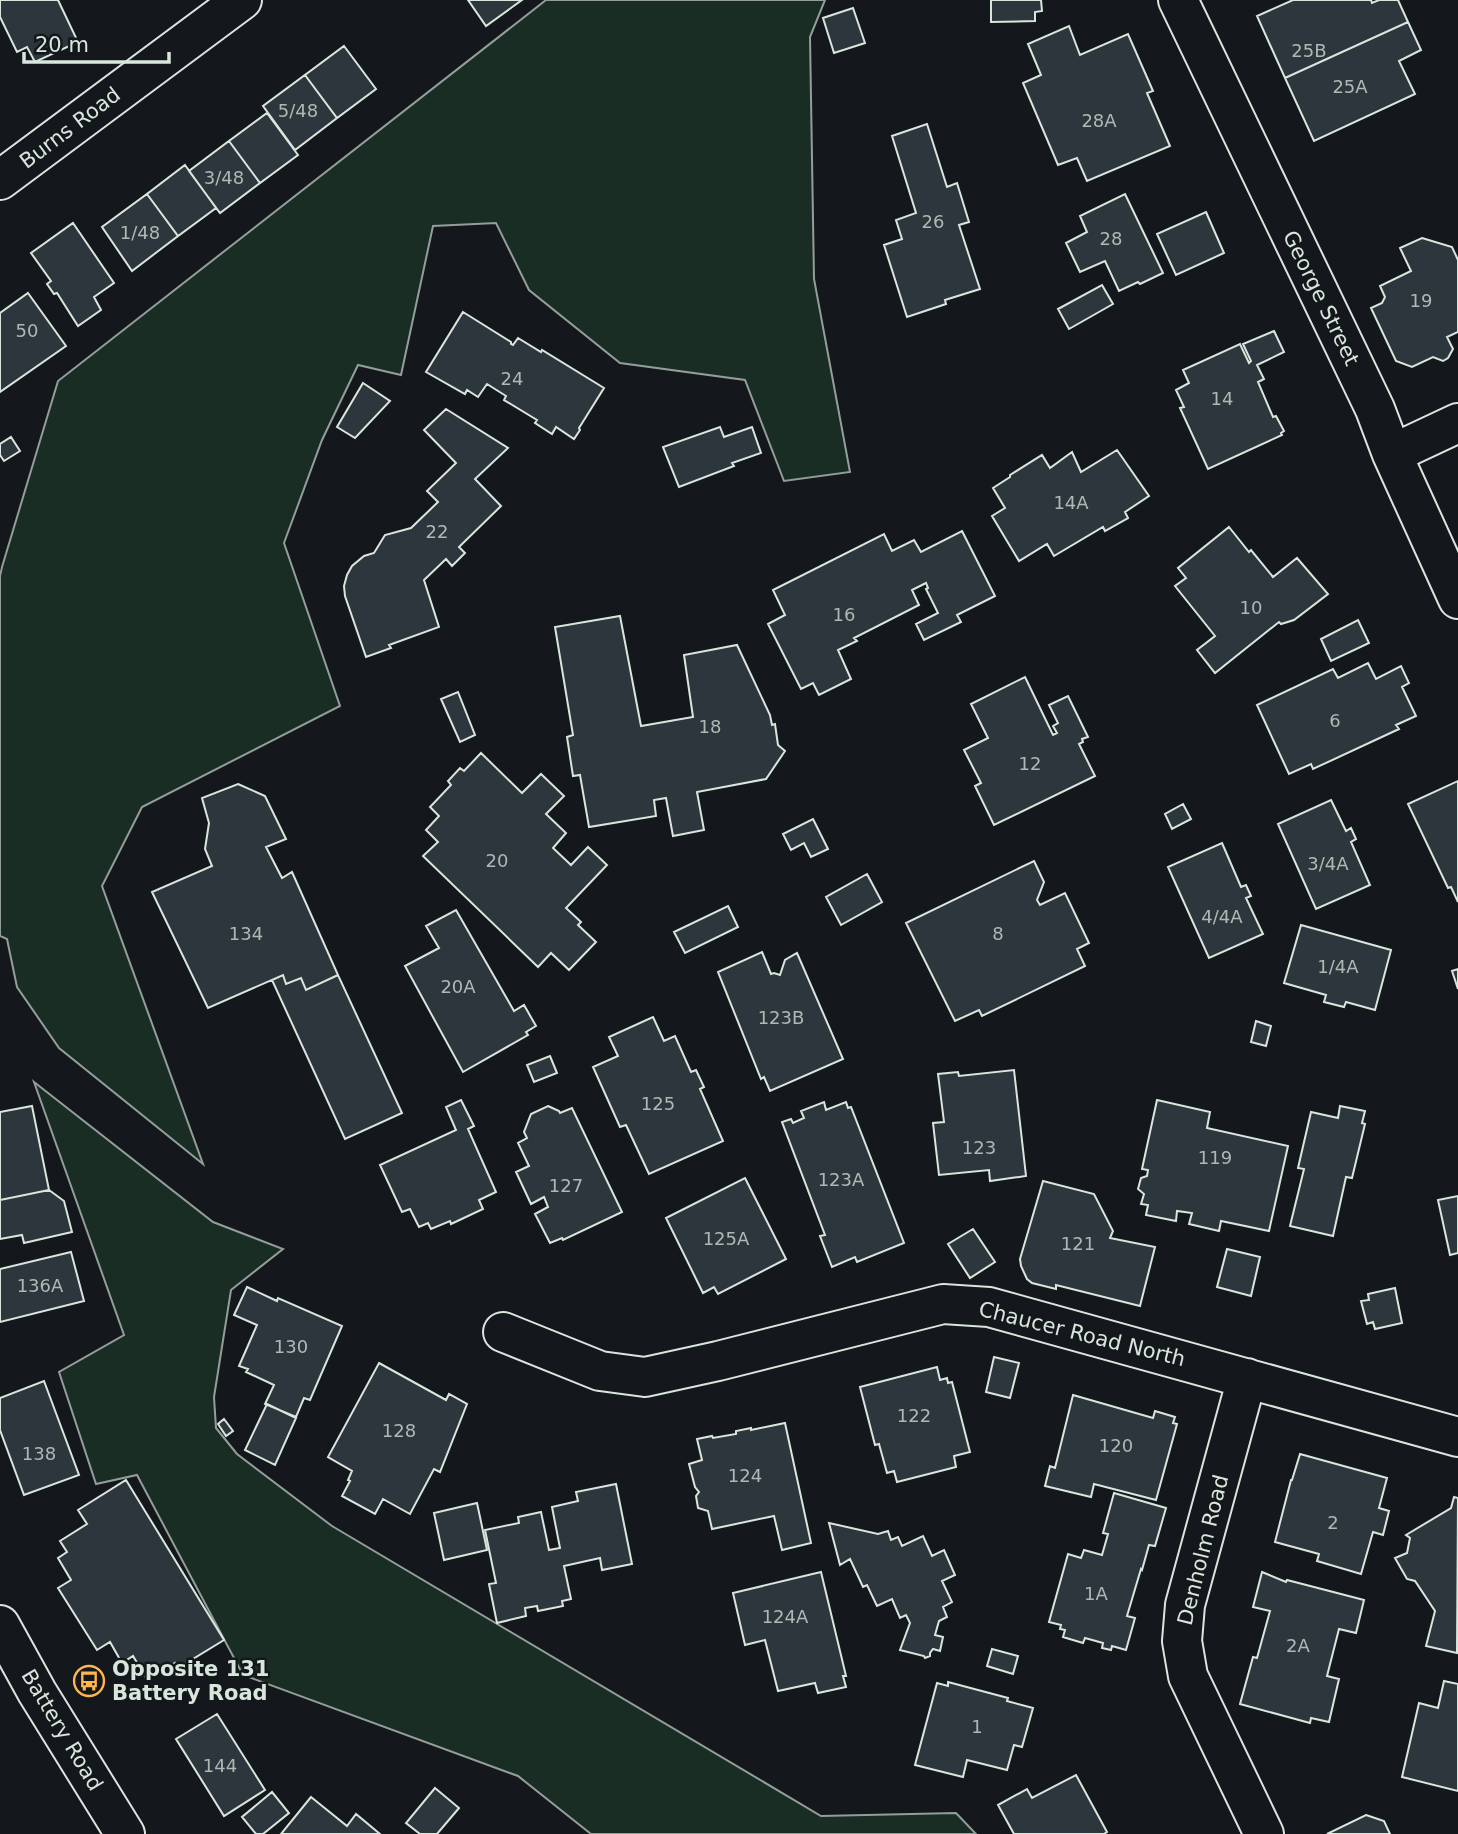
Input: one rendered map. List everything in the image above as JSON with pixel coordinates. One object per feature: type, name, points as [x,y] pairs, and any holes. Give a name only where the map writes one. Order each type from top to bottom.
[{"type":"street","name":"Burns Road","points":[[0,180],[242,0]]},
{"type":"street","name":"George Street","points":[[1178,0],[1375,409],[1392,454],[1458,599]]},
{"type":"street","points":[[1392,454],[1458,423]]},
{"type":"street","name":"Chaucer Road North","points":[[503,1332],[600,1371],[645,1377],[943,1304],[989,1307],[1458,1437]]},
{"type":"street","name":"Denholm Road","points":[[1247,1378],[1185,1605],[1182,1642],[1188,1676],[1264,1834]]},
{"type":"street","name":"Battery Road","points":[[0,1625],[37,1692],[125,1834]]},
{"type":"green space","points":[[546,0],[825,0],[810,37],[814,279],[850,472],[784,481],[745,380],[620,363],[529,290],[496,223],[433,226],[401,375],[358,365],[322,440],[284,543],[340,706],[142,807],[102,886],[203,1164],[59,1048],[17,987],[7,939],[0,936],[2,567],[58,381]]},
{"type":"green space","points":[[34,1082],[213,1222],[283,1249],[231,1290],[214,1397],[216,1428],[237,1454],[332,1526],[821,1816],[956,1813],[976,1834],[591,1834],[518,1776],[243,1675],[137,1475],[96,1484],[59,1372],[124,1335]]},
{"type":"building","points":[[0,0],[58,0],[78,42],[35,62],[27,47],[17,52],[0,17]]},
{"type":"building","points":[[468,0],[522,0],[486,26]]},
{"type":"building","points":[[991,0],[1041,0],[1042,11],[1035,12],[1035,21],[991,22]]},
{"type":"building","points":[[1293,0],[1371,0],[1372,3],[1379,0],[1398,0],[1408,22],[1285,78],[1257,16]]},
{"type":"building","points":[[853,8],[865,43],[834,53],[823,18]]},
{"type":"building","points":[[1408,22],[1421,50],[1399,61],[1415,94],[1314,141],[1285,78]]},
{"type":"building","points":[[1069,26],[1080,55],[1128,34],[1153,91],[1147,93],[1170,146],[1087,181],[1077,158],[1058,165],[1023,83],[1041,75],[1028,44]]},
{"type":"building","points":[[344,46],[376,89],[337,118],[305,75]]},
{"type":"building","points":[[305,75],[337,118],[295,150],[263,106]]},
{"type":"building","points":[[267,113],[298,155],[260,183],[229,141]]},
{"type":"building","points":[[927,124],[947,187],[957,183],[969,222],[959,225],[980,289],[945,300],[946,304],[907,317],[884,245],[902,239],[896,220],[916,213],[892,136]]},
{"type":"building","points":[[229,141],[260,183],[220,213],[189,171]]},
{"type":"building","points":[[185,165],[216,208],[178,236],[147,194]]},
{"type":"building","points":[[147,194],[178,236],[132,271],[102,227]]},
{"type":"building","points":[[1125,194],[1163,273],[1119,291],[1105,261],[1080,272],[1066,243],[1087,232],[1080,216]]},
{"type":"building","points":[[1206,212],[1224,253],[1176,275],[1157,234]]},
{"type":"building","points":[[73,223],[114,283],[94,297],[101,310],[78,326],[57,293],[54,294],[47,284],[51,281],[31,253]]},
{"type":"building","points":[[1422,238],[1452,247],[1458,260],[1458,332],[1447,337],[1453,349],[1448,358],[1443,361],[1433,357],[1412,367],[1396,361],[1371,308],[1382,303],[1385,297],[1380,286],[1411,271],[1400,248]]},
{"type":"building","points":[[1102,285],[1113,304],[1069,329],[1058,309]]},
{"type":"building","points":[[28,293],[66,346],[0,392],[0,313]]},
{"type":"building","points":[[463,312],[511,344],[518,338],[604,388],[574,439],[556,427],[552,434],[535,423],[537,420],[504,400],[506,396],[487,384],[478,397],[467,390],[465,394],[426,372]]},
{"type":"building","points":[[1274,331],[1284,352],[1257,365],[1264,379],[1258,382],[1273,417],[1276,416],[1284,431],[1282,435],[1208,469],[1180,408],[1184,407],[1176,390],[1189,383],[1183,370],[1240,344],[1249,363],[1251,361],[1243,344]]},
{"type":"building","points":[[363,383],[390,401],[355,438],[337,427]]},
{"type":"building","points":[[446,409],[508,448],[475,479],[501,506],[459,547],[465,553],[452,566],[446,559],[424,580],[439,627],[389,645],[391,648],[366,657],[345,596],[347,575],[352,566],[364,556],[374,553],[385,535],[411,528],[438,502],[427,491],[456,463],[424,430]]},
{"type":"building","points":[[720,427],[724,437],[752,427],[761,453],[679,487],[663,447]]},
{"type":"building","points":[[11,437],[20,451],[4,461],[0,455],[0,444]]},
{"type":"building","points":[[1117,450],[1149,496],[1125,512],[1128,518],[1105,531],[1103,527],[1054,556],[1047,544],[1019,561],[992,516],[1005,508],[993,488],[1042,455],[1050,468],[1072,452],[1081,472]]},
{"type":"building","points":[[1229,527],[1273,577],[1297,558],[1328,594],[1294,620],[1281,624],[1279,622],[1215,673],[1197,650],[1215,636],[1175,586],[1186,578],[1178,568]]},
{"type":"building","points":[[962,531],[995,596],[957,615],[961,622],[924,640],[916,624],[938,613],[926,589],[926,583],[912,590],[919,605],[854,638],[857,641],[838,650],[851,679],[819,695],[813,683],[801,689],[768,624],[785,615],[773,590],[884,534],[892,551],[914,540],[921,552]]},
{"type":"building","points":[[620,616],[641,726],[693,717],[684,655],[737,645],[770,715],[772,725],[775,724],[778,745],[785,751],[766,779],[697,792],[704,830],[673,836],[666,798],[654,800],[656,816],[589,827],[580,775],[573,776],[567,737],[573,735],[555,627]]},
{"type":"building","points":[[1358,620],[1369,643],[1331,661],[1321,639]]},
{"type":"building","points":[[1368,663],[1376,679],[1401,666],[1409,683],[1402,687],[1416,716],[1396,725],[1399,729],[1313,769],[1311,764],[1289,774],[1257,705],[1333,669],[1338,678]]},
{"type":"building","points":[[1025,677],[1053,735],[1057,733],[1053,726],[1058,723],[1049,705],[1068,696],[1088,737],[1082,739],[1083,742],[1079,744],[1095,776],[994,825],[975,786],[981,783],[964,750],[988,738],[971,704]]},
{"type":"building","points":[[458,692],[475,735],[460,742],[441,699]]},
{"type":"building","points":[[481,753],[522,793],[541,774],[564,796],[546,814],[566,833],[553,848],[571,865],[588,847],[607,865],[566,908],[581,922],[578,925],[596,942],[569,970],[551,953],[538,967],[423,856],[438,842],[426,830],[439,816],[430,807],[451,785],[448,781],[460,768],[464,771]]},
{"type":"building","points":[[1458,781],[1458,902],[1451,887],[1448,888],[1408,804]]},
{"type":"building","points":[[238,784],[265,796],[286,839],[266,847],[282,878],[292,872],[338,975],[306,990],[301,978],[286,984],[283,975],[208,1008],[152,892],[212,866],[205,849],[209,823],[202,798]]},
{"type":"building","points":[[1331,800],[1346,831],[1351,828],[1356,839],[1351,842],[1370,885],[1316,909],[1278,824]]},
{"type":"building","points":[[1183,804],[1191,819],[1172,829],[1165,814]]},
{"type":"building","points":[[813,819],[828,849],[811,857],[804,843],[791,850],[783,834]]},
{"type":"building","points":[[1222,843],[1241,887],[1246,885],[1251,896],[1246,898],[1263,934],[1209,958],[1168,867]]},
{"type":"building","points":[[1034,861],[1044,882],[1037,900],[1040,905],[1065,893],[1089,943],[1077,949],[1085,966],[982,1016],[979,1010],[955,1021],[906,923]]},
{"type":"building","points":[[867,874],[882,902],[841,925],[826,897]]},
{"type":"building","points":[[728,906],[738,927],[685,953],[674,932]]},
{"type":"building","points":[[456,910],[514,1011],[524,1005],[536,1026],[526,1032],[528,1035],[463,1072],[405,966],[439,948],[426,926]]},
{"type":"building","points":[[1301,925],[1391,950],[1375,1010],[1346,1002],[1344,1007],[1324,1002],[1326,995],[1284,983]]},
{"type":"building","points":[[762,952],[771,974],[780,975],[785,960],[797,953],[843,1059],[770,1091],[764,1077],[761,1079],[718,972]]},
{"type":"building","points":[[1458,969],[1458,989],[1452,971]]},
{"type":"building","points":[[283,975],[286,984],[301,978],[306,990],[338,975],[402,1113],[345,1139],[272,980]]},
{"type":"building","points":[[653,1017],[664,1041],[675,1036],[691,1072],[696,1070],[704,1087],[700,1089],[723,1141],[649,1174],[626,1125],[620,1127],[593,1067],[618,1056],[609,1037]]},
{"type":"building","points":[[1256,1021],[1271,1026],[1266,1046],[1251,1042]]},
{"type":"building","points":[[550,1056],[557,1073],[534,1082],[527,1065]]},
{"type":"building","points":[[1014,1070],[1026,1176],[990,1181],[989,1170],[939,1175],[933,1123],[944,1122],[938,1074],[958,1072],[959,1076]]},
{"type":"building","points":[[461,1100],[474,1126],[468,1129],[496,1192],[479,1200],[483,1209],[451,1224],[450,1221],[431,1229],[428,1223],[419,1227],[410,1209],[402,1212],[380,1165],[456,1130],[446,1107]]},
{"type":"building","points":[[1157,1100],[1210,1112],[1207,1128],[1288,1146],[1269,1231],[1221,1221],[1219,1231],[1189,1224],[1192,1213],[1177,1211],[1176,1221],[1146,1215],[1148,1205],[1141,1204],[1144,1194],[1138,1189],[1141,1178],[1147,1176],[1148,1170],[1142,1169]]},
{"type":"building","points":[[824,1102],[826,1110],[846,1102],[848,1108],[851,1107],[904,1243],[857,1262],[855,1257],[832,1267],[820,1236],[825,1235],[782,1122],[791,1119],[793,1123],[804,1118],[801,1111]]},
{"type":"building","points":[[32,1106],[49,1190],[0,1200],[0,1112]]},
{"type":"building","points":[[548,1106],[560,1113],[572,1108],[622,1212],[563,1240],[562,1238],[550,1243],[535,1214],[548,1207],[544,1197],[531,1204],[516,1172],[529,1166],[518,1143],[527,1138],[524,1132],[531,1114]]},
{"type":"building","points":[[1340,1106],[1365,1111],[1362,1123],[1365,1124],[1352,1178],[1346,1177],[1333,1236],[1290,1226],[1304,1169],[1298,1168],[1311,1112],[1338,1118]]},
{"type":"building","points":[[745,1178],[786,1259],[718,1294],[714,1287],[703,1293],[666,1218]]},
{"type":"building","points":[[1043,1181],[1094,1194],[1113,1231],[1110,1238],[1155,1247],[1140,1306],[1056,1285],[1056,1289],[1032,1283],[1027,1279],[1020,1259]]},
{"type":"building","points":[[49,1190],[64,1201],[72,1232],[24,1243],[22,1235],[0,1239],[0,1200]]},
{"type":"building","points":[[1458,1196],[1458,1253],[1450,1255],[1438,1200]]},
{"type":"building","points":[[973,1229],[995,1262],[970,1278],[948,1244]]},
{"type":"building","points":[[1227,1249],[1260,1257],[1251,1296],[1217,1287]]},
{"type":"building","points":[[71,1252],[84,1301],[0,1322],[0,1269]]},
{"type":"building","points":[[247,1287],[342,1326],[310,1400],[304,1398],[296,1417],[265,1404],[274,1385],[239,1366],[257,1325],[234,1315]]},
{"type":"building","points":[[1395,1288],[1402,1323],[1375,1329],[1373,1322],[1367,1324],[1361,1301],[1369,1300],[1368,1294]]},
{"type":"building","points":[[994,1357],[1019,1363],[1010,1398],[986,1392]]},
{"type":"building","points":[[379,1363],[446,1400],[449,1394],[467,1404],[440,1472],[434,1469],[410,1514],[383,1499],[375,1514],[342,1496],[352,1471],[328,1457]]},
{"type":"building","points":[[937,1367],[940,1380],[947,1378],[948,1383],[952,1382],[970,1452],[954,1456],[956,1467],[897,1482],[894,1471],[887,1473],[879,1444],[875,1445],[860,1387]]},
{"type":"building","points":[[44,1381],[79,1475],[24,1495],[0,1430],[0,1398]]},
{"type":"building","points":[[1073,1395],[1153,1418],[1155,1411],[1175,1417],[1173,1423],[1177,1424],[1156,1500],[1094,1484],[1091,1497],[1045,1486],[1050,1466],[1055,1468]]},
{"type":"building","points":[[267,1404],[296,1418],[275,1465],[245,1450]]},
{"type":"building","points":[[224,1419],[233,1431],[226,1436],[218,1424]]},
{"type":"building","points":[[785,1423],[811,1543],[782,1550],[774,1516],[712,1529],[708,1511],[698,1508],[696,1496],[699,1492],[689,1464],[702,1460],[697,1439]]},
{"type":"building","points":[[1300,1454],[1387,1478],[1379,1508],[1389,1511],[1383,1535],[1373,1532],[1361,1574],[1317,1561],[1319,1554],[1275,1542]]},
{"type":"building","points":[[126,1480],[224,1640],[178,1668],[175,1663],[147,1680],[133,1656],[122,1663],[110,1642],[97,1650],[58,1588],[71,1580],[58,1558],[67,1552],[60,1541],[87,1524],[78,1510]]},
{"type":"building","points":[[616,1484],[632,1564],[602,1570],[600,1558],[564,1566],[571,1599],[562,1601],[563,1606],[538,1611],[537,1606],[525,1608],[526,1616],[497,1623],[489,1584],[496,1583],[485,1530],[519,1523],[518,1517],[541,1512],[549,1550],[560,1548],[552,1507],[578,1501],[576,1492]]},
{"type":"building","points":[[1114,1493],[1166,1508],[1155,1546],[1149,1545],[1127,1616],[1135,1618],[1126,1650],[1112,1646],[1111,1650],[1102,1648],[1103,1643],[1085,1638],[1083,1643],[1063,1637],[1065,1630],[1060,1629],[1061,1625],[1049,1622],[1068,1554],[1081,1558],[1084,1550],[1102,1555],[1108,1534],[1103,1533]]},
{"type":"building","points":[[1454,1497],[1458,1498],[1457,1653],[1426,1646],[1435,1611],[1415,1581],[1407,1579],[1395,1558],[1407,1553],[1410,1538],[1406,1535],[1451,1508]]},
{"type":"building","points":[[477,1503],[487,1550],[444,1560],[434,1513]]},
{"type":"building","points":[[829,1523],[878,1534],[888,1531],[891,1540],[898,1537],[902,1546],[923,1536],[932,1556],[944,1550],[955,1575],[942,1581],[952,1602],[943,1607],[947,1617],[939,1621],[935,1635],[943,1637],[940,1651],[933,1649],[930,1656],[925,1658],[900,1650],[910,1623],[906,1615],[900,1618],[892,1599],[877,1606],[867,1585],[863,1587],[850,1559],[840,1565]]},
{"type":"building","points":[[821,1572],[846,1676],[843,1676],[846,1687],[818,1693],[815,1683],[778,1691],[765,1640],[745,1645],[733,1593]]},
{"type":"building","points":[[1262,1572],[1286,1582],[1287,1580],[1364,1600],[1356,1633],[1339,1629],[1327,1676],[1339,1679],[1329,1722],[1311,1718],[1310,1723],[1240,1704],[1270,1611],[1253,1607]]},
{"type":"building","points":[[992,1649],[1018,1656],[1013,1674],[987,1666]]},
{"type":"building","points":[[1444,1681],[1458,1684],[1458,1791],[1402,1777],[1419,1703],[1438,1708]]},
{"type":"building","points":[[948,1682],[1008,1698],[1007,1701],[1033,1708],[1022,1747],[1014,1745],[1007,1770],[967,1760],[963,1777],[915,1765],[937,1683],[948,1686]]},
{"type":"building","points":[[217,1714],[265,1790],[224,1816],[176,1739]]},
{"type":"building","points":[[1076,1775],[1107,1832],[1014,1834],[998,1805],[1027,1789],[1032,1798]]},
{"type":"building","points":[[435,1788],[459,1808],[437,1834],[420,1834],[406,1823]]},
{"type":"building","points":[[272,1792],[289,1813],[263,1834],[256,1834],[242,1817]]},
{"type":"building","points":[[311,1797],[347,1826],[356,1814],[380,1834],[281,1834]]},
{"type":"building","points":[[1366,1815],[1384,1821],[1390,1834],[1327,1834]]},
{"type":"place","name":"Opposite 131 Battery Road","points":[[89,1681]]}]
